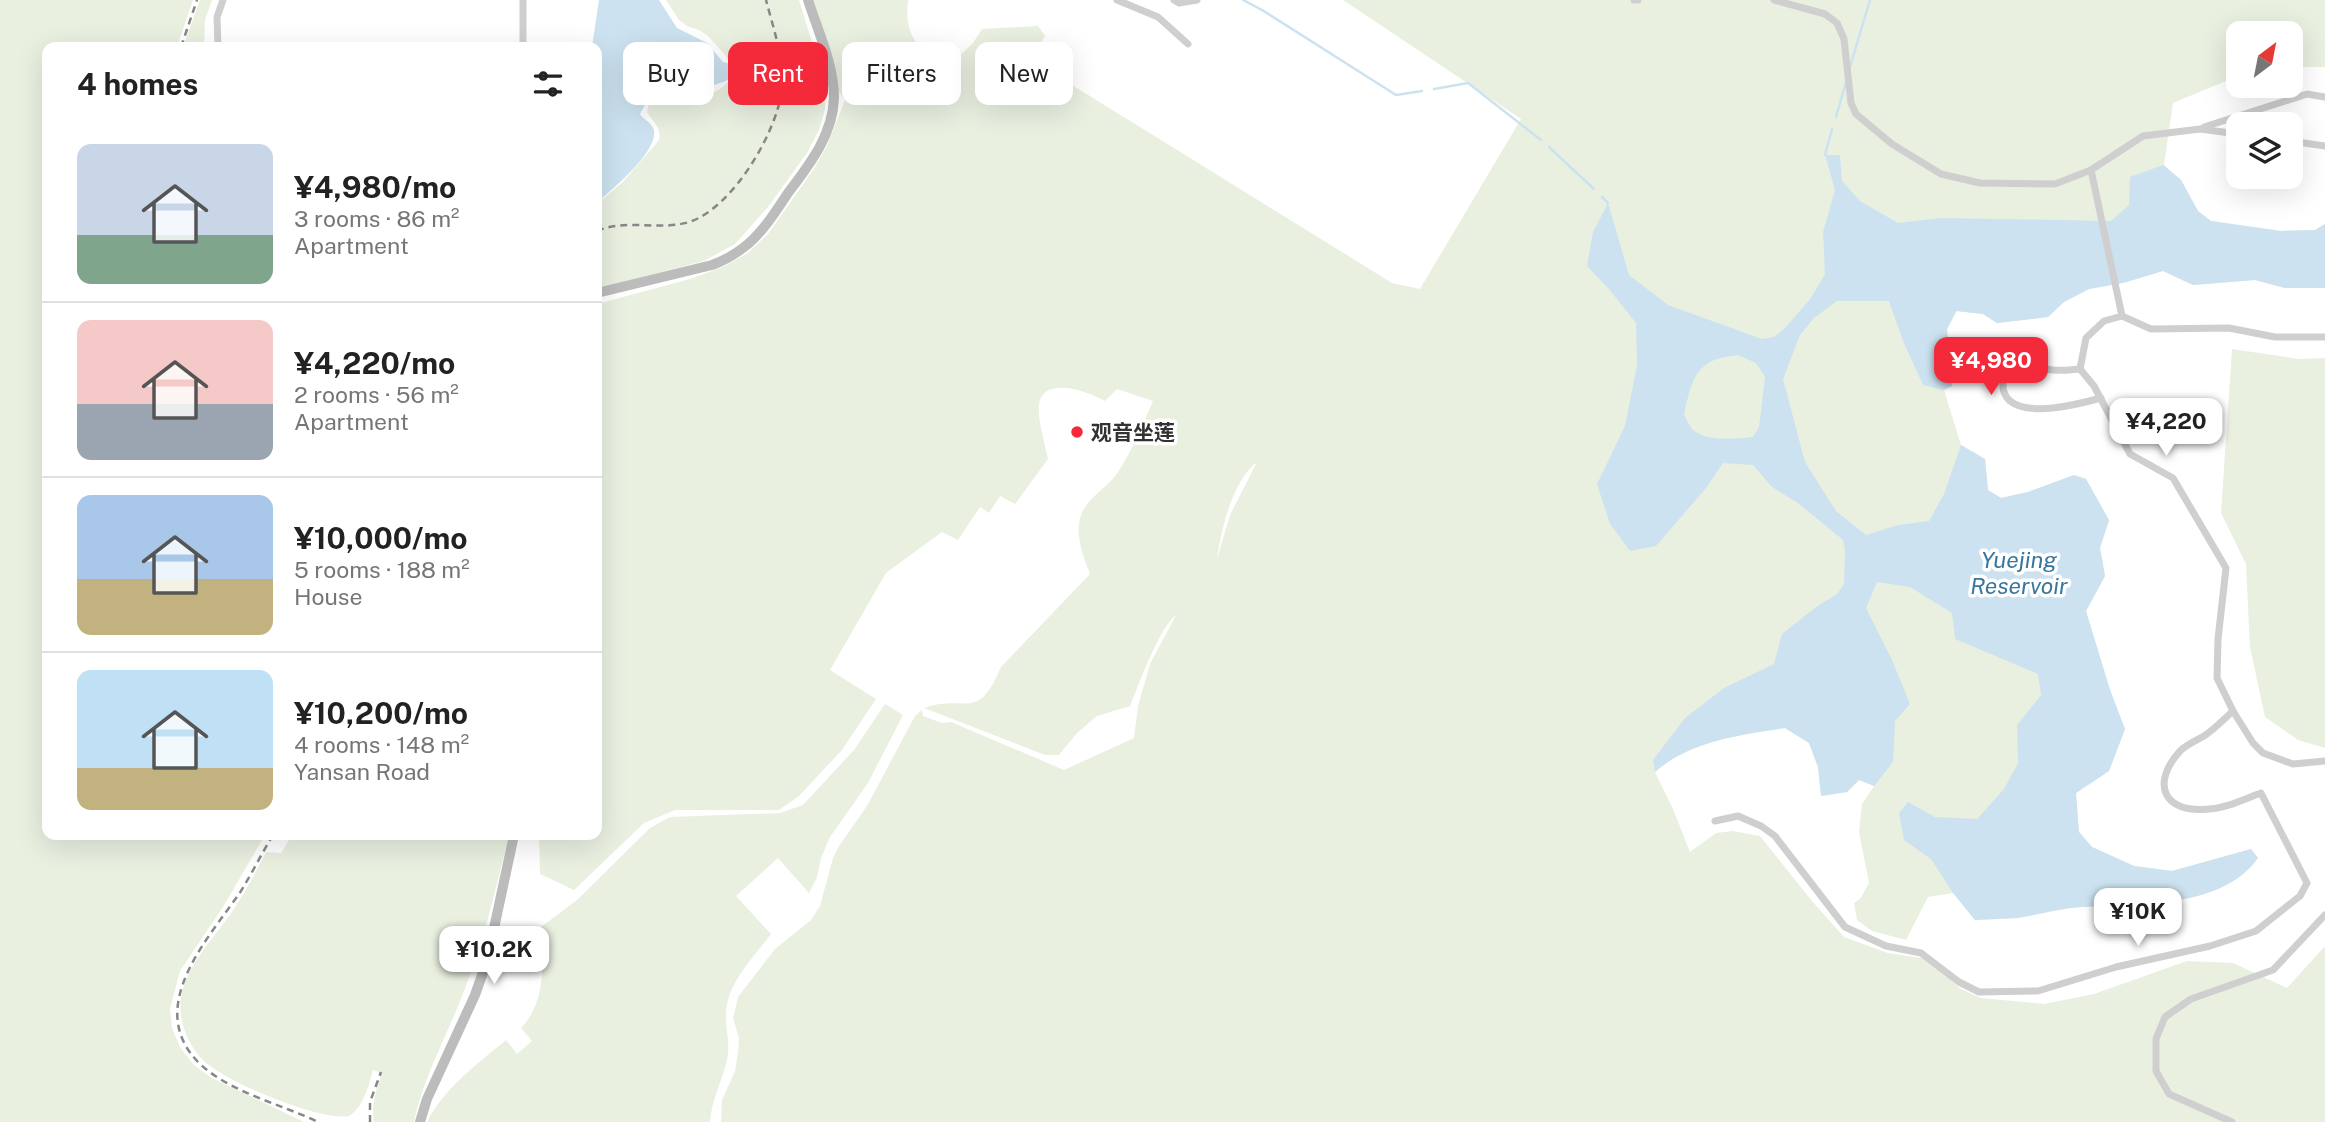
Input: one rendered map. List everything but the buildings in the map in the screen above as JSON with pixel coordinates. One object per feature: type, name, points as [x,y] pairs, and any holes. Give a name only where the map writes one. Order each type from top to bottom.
[{"type":"main road","points":[[602,292],[725,260],[749,243],[770,220],[816,154],[830,124],[834,97],[830,69],[808,0]]},
{"type":"main road","points":[[420,1122],[427,1099],[475,995],[487,961],[513,840]]},
{"type":"street","points":[[218,42],[217,17],[223,0]]},
{"type":"street","points":[[523,0],[523,42]]},
{"type":"street","points":[[1117,0],[1158,17],[1188,44]]},
{"type":"street","points":[[1174,0],[1179,3],[1197,0]]},
{"type":"street","points":[[1774,0],[1825,14],[1837,23],[1844,39],[1851,103],[1856,114],[1892,144],[1941,174],[1980,183],[2055,184],[2091,170],[2143,136],[2200,129],[2307,94],[2325,97]]},
{"type":"street","points":[[2200,129],[2226,132]]},
{"type":"street","points":[[2303,143],[2325,146]]},
{"type":"street","points":[[2091,170],[2122,316]]},
{"type":"street","points":[[2080,369],[2086,338],[2104,321],[2122,316],[2151,329],[2229,328],[2275,337],[2325,337]]},
{"type":"street","points":[[2080,369],[2056,371],[2021,365],[2010,368],[2003,377],[2004,392],[2010,401],[2019,405],[2047,409],[2070,407],[2101,398]]},
{"type":"street","points":[[2080,369],[2094,386],[2130,454],[2173,478],[2226,568],[2218,639],[2217,678],[2233,711],[2253,743],[2263,753],[2293,764],[2325,761]]},
{"type":"street","points":[[1715,821],[1738,816],[1774,836],[1845,927],[1886,946],[1921,953],[1959,982],[1979,992],[2038,991],[2116,967],[2210,946],[2256,931],[2300,896],[2307,883],[2261,793],[2208,810],[2189,809],[2174,804],[2165,794],[2163,785],[2167,772],[2180,751],[2207,734],[2233,711]]},
{"type":"street","points":[[2232,1122],[2169,1094],[2156,1071],[2156,1039],[2165,1017],[2191,999],[2273,970],[2325,915]]},
{"type":"green space","points":[[0,0],[193,0],[179,42],[42,42],[42,840],[262,840],[223,907],[180,971],[170,1009],[172,1028],[180,1047],[193,1064],[210,1077],[304,1122],[0,1122]]},
{"type":"green space","points":[[200,0],[212,0],[205,20],[204,42],[185,42]]},
{"type":"green space","points":[[666,0],[799,0],[812,42],[728,42],[728,60],[708,36],[679,20]]},
{"type":"green space","points":[[811,0],[908,0],[911,34],[916,42],[842,42],[842,96],[828,57],[828,42],[823,42]]},
{"type":"green space","points":[[1343,0],[2325,0],[2325,67],[2303,67],[2303,21],[2226,21],[2226,81],[2173,103],[2164,165],[2181,180],[2198,211],[2211,221],[2281,231],[2315,230],[2325,224],[2325,288],[2285,288],[2255,280],[2193,285],[2163,271],[2123,283],[2089,289],[2064,302],[2048,317],[1997,323],[1983,314],[1957,311],[1947,329],[1952,386],[1944,390],[1961,445],[1985,459],[1988,490],[2001,498],[2028,492],[2074,475],[2086,479],[2109,520],[2100,548],[2105,576],[2086,611],[2125,729],[2109,771],[2076,793],[2079,832],[2092,847],[2134,866],[2172,871],[2251,849],[2258,858],[2241,875],[2221,888],[2172,901],[2071,908],[2018,918],[1975,920],[1953,893],[1928,897],[1906,940],[1872,931],[1857,920],[1854,903],[1860,899],[1869,883],[1859,832],[1862,804],[1874,786],[1859,780],[1847,792],[1821,796],[1818,767],[1809,743],[1785,728],[1700,746],[1669,761],[1655,772],[1690,852],[1716,833],[1733,831],[1760,836],[1844,937],[1888,953],[1927,959],[1961,989],[1981,998],[2044,1004],[2094,994],[2187,961],[2233,963],[2287,988],[2325,946],[2325,1122],[721,1122],[722,1100],[735,1071],[738,1052],[739,1038],[733,1018],[738,997],[775,949],[811,920],[820,906],[839,846],[867,806],[915,716],[922,710],[923,716],[942,723],[951,722],[1064,770],[1134,738],[1138,706],[1150,664],[1176,615],[1156,644],[1130,706],[1097,716],[1077,733],[1059,755],[1045,755],[924,708],[938,704],[969,703],[985,695],[1001,667],[1090,574],[1079,537],[1083,510],[1122,466],[1153,401],[1117,389],[1105,401],[1068,388],[1049,390],[1039,404],[1048,459],[1015,504],[1000,496],[989,513],[980,507],[958,540],[942,532],[886,573],[830,670],[876,699],[842,750],[799,796],[779,810],[675,810],[644,823],[574,890],[540,874],[539,840],[602,840],[602,303],[690,279],[723,267],[748,253],[768,234],[826,148],[843,105],[961,105],[961,54],[982,29],[1038,26],[1045,36],[1041,42],[975,42],[975,105],[1073,105],[1073,86],[1392,283],[1420,289],[1521,119]],"holes":[[[1257,462],[1230,515],[1217,559],[1235,493]]]},
{"type":"green space","points":[[728,82],[728,105],[825,105],[819,130],[807,153],[768,207],[735,244],[704,261],[602,288],[602,200],[623,182],[659,140],[658,128],[647,112],[649,105],[714,105],[714,92]]},
{"type":"green space","points":[[2232,349],[2299,359],[2325,358],[2325,748],[2298,740],[2265,717],[2250,647],[2246,564],[2221,513]]},
{"type":"green space","points":[[885,704],[903,715],[868,783],[830,837],[809,893],[778,858],[736,896],[771,934],[731,990],[726,1012],[728,1054],[710,1122],[427,1122],[452,1087],[506,1040],[517,1054],[532,1041],[521,1028],[535,1006],[542,980],[541,927],[577,900],[650,828],[670,817],[780,813],[803,805],[854,750]]},
{"type":"green space","points":[[289,840],[508,840],[478,953],[423,1089],[414,1122],[374,1122],[374,1103],[382,1073],[373,1070],[365,1096],[349,1116],[317,1113],[271,1097],[227,1077],[200,1057],[187,1037],[180,1006],[188,976],[239,901],[266,852],[281,853]]},
{"type":"water","points":[[599,0],[659,0],[677,28],[705,42],[623,42],[623,105],[645,105],[640,114],[652,126],[653,140],[641,160],[602,198],[602,42],[593,42]]},
{"type":"water","points":[[714,51],[723,62],[728,63],[726,81],[714,85]]},
{"type":"water","name":"Yuejing Reservoir","points":[[1825,155],[1840,155],[1842,181],[1860,201],[1898,223],[1940,218],[2111,221],[2129,205],[2130,177],[2163,165],[2181,180],[2198,211],[2211,221],[2281,231],[2315,230],[2325,224],[2325,288],[2285,288],[2255,280],[2193,285],[2163,271],[2123,283],[2089,289],[2064,302],[2048,317],[1997,323],[1983,314],[1956,311],[1947,329],[1952,386],[1944,390],[1923,385],[1889,301],[1837,301],[1814,318],[1800,335],[1783,379],[1805,462],[1836,511],[1866,535],[1898,525],[1929,521],[1944,494],[1961,445],[1985,459],[1988,490],[2001,498],[2028,492],[2074,475],[2086,479],[2109,520],[2100,548],[2105,576],[2086,611],[2125,729],[2109,771],[2076,793],[2079,832],[2092,847],[2134,866],[2172,871],[2251,849],[2258,858],[2241,875],[2221,888],[2172,901],[2071,908],[2018,918],[1975,920],[1931,859],[1904,840],[1899,813],[1908,802],[1935,817],[1977,819],[2004,789],[2018,763],[2017,725],[2041,695],[2038,674],[1955,639],[1952,613],[1910,587],[1877,582],[1866,608],[1910,704],[1895,721],[1893,762],[1874,786],[1859,780],[1847,792],[1821,796],[1818,767],[1809,743],[1785,728],[1700,746],[1669,761],[1655,772],[1653,760],[1685,718],[1724,688],[1774,664],[1782,634],[1837,594],[1844,584],[1845,551],[1843,540],[1798,503],[1772,487],[1753,465],[1723,463],[1706,488],[1656,546],[1630,551],[1610,524],[1597,484],[1625,426],[1637,365],[1636,323],[1587,266],[1593,232],[1608,203],[1629,275],[1668,305],[1762,339],[1774,337],[1811,298],[1825,274],[1823,232],[1835,190]],"holes":[[[1738,355],[1756,363],[1765,377],[1759,427],[1753,437],[1713,438],[1692,429],[1684,414],[1690,389],[1705,365],[1724,357]]]},
{"type":"waterway","points":[[1243,0],[1396,95],[1422,91]]},
{"type":"waterway","points":[[1850,67],[1870,0]]},
{"type":"waterway","points":[[1836,117],[1846,82]]},
{"type":"waterway","points":[[1434,89],[1468,83],[1541,140]]},
{"type":"waterway","points":[[1825,155],[1832,129]]},
{"type":"waterway","points":[[1549,147],[1594,189]]},
{"type":"waterway","points":[[1602,197],[1608,203]]},
{"type":"railway","points":[[183,42],[197,0]]},
{"type":"railway","points":[[602,229],[692,221],[723,200],[738,184],[772,126],[782,89],[780,56],[766,0]]},
{"type":"railway","points":[[270,840],[241,891],[187,973],[179,996],[177,1018],[183,1041],[198,1062],[210,1072],[239,1089],[318,1122]]},
{"type":"railway","points":[[370,1122],[370,1102],[381,1072]]},
{"type":"place","name":"观音坐莲","points":[[1077,432]]}]
